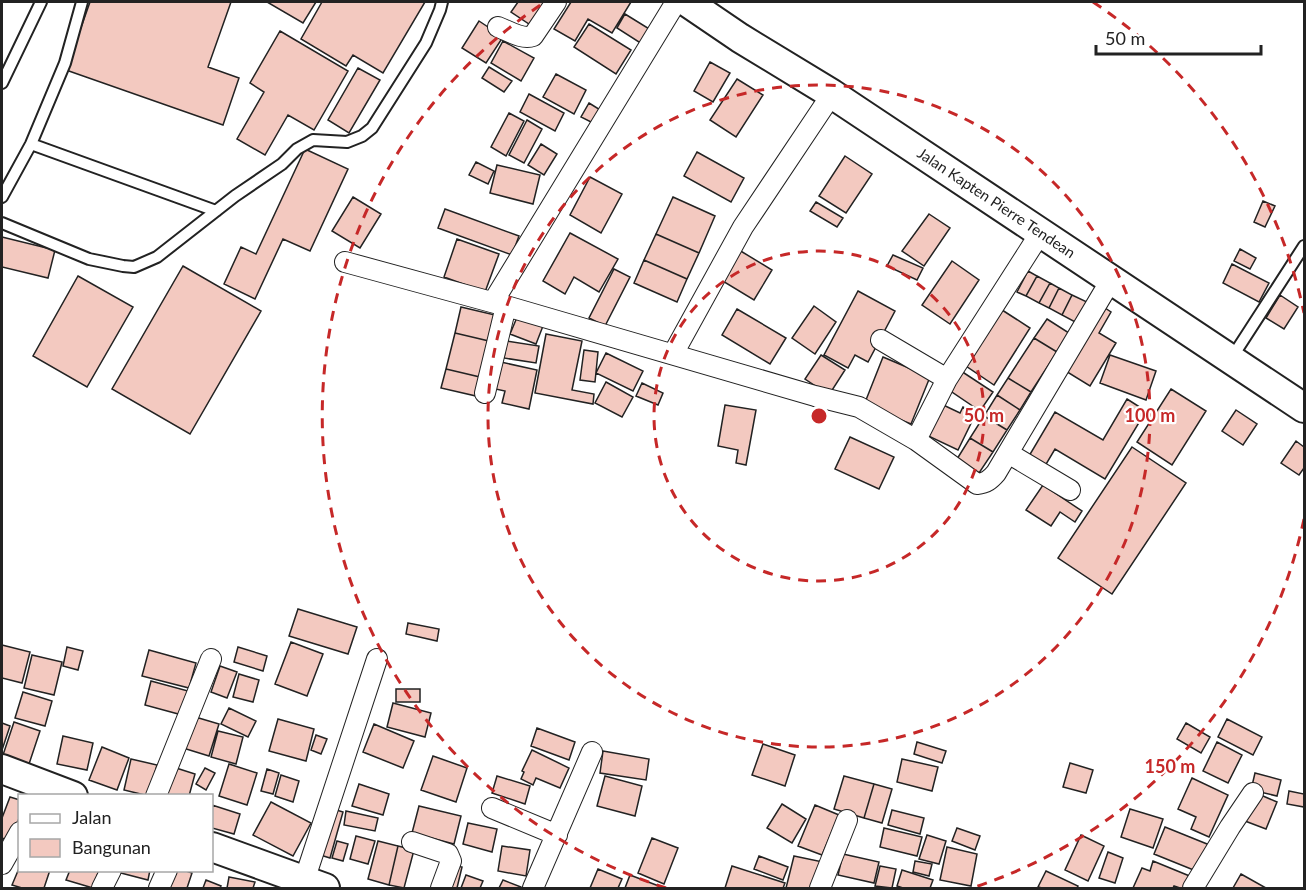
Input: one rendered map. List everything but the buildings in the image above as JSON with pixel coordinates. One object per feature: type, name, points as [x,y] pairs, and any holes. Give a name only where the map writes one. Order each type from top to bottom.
[{"type":"main road","name":"Jalan Kapten Pierre Tendean","points":[[687,2],[740,38],[832,94],[1305,408]]},
{"type":"main road","points":[[2,769],[43,790],[68,794]]},
{"type":"main road","points":[[213,847],[314,885]]},
{"type":"street","points":[[498,27],[530,38],[556,2]]},
{"type":"street","points":[[485,393],[499,304],[676,2]]},
{"type":"street","points":[[673,354],[743,227],[832,94]]},
{"type":"street","points":[[916,440],[947,379],[1041,232]]},
{"type":"street","points":[[345,262],[859,407],[916,440],[977,484],[985,483],[996,473],[1111,280]]},
{"type":"street","points":[[881,340],[947,379]]},
{"type":"street","points":[[1008,453],[1070,490]]},
{"type":"street","points":[[156,794],[212,659]]},
{"type":"street","points":[[314,885],[377,659]]},
{"type":"street","points":[[533,888],[592,752]]},
{"type":"street","points":[[1193,888],[1253,793]]},
{"type":"street","points":[[492,808],[557,835]]},
{"type":"street","points":[[820,888],[847,820]]},
{"type":"street","points":[[2,864],[18,836]]},
{"type":"street","points":[[412,842],[448,854],[451,861],[441,888]]},
{"type":"street","points":[[102,888],[110,872]]},
{"type":"street","points":[[159,888],[166,872]]},
{"type":"lane","points":[[2,83],[41,2]]},
{"type":"lane","points":[[2,197],[31,144],[65,63],[82,2]]},
{"type":"lane","points":[[2,223],[89,259],[134,267],[157,257],[235,196],[282,164],[297,149],[313,140],[347,142],[362,136],[372,128],[426,43],[442,2]]},
{"type":"lane","points":[[31,144],[216,211]]},
{"type":"lane","points":[[1231,359],[1305,246]]}]
